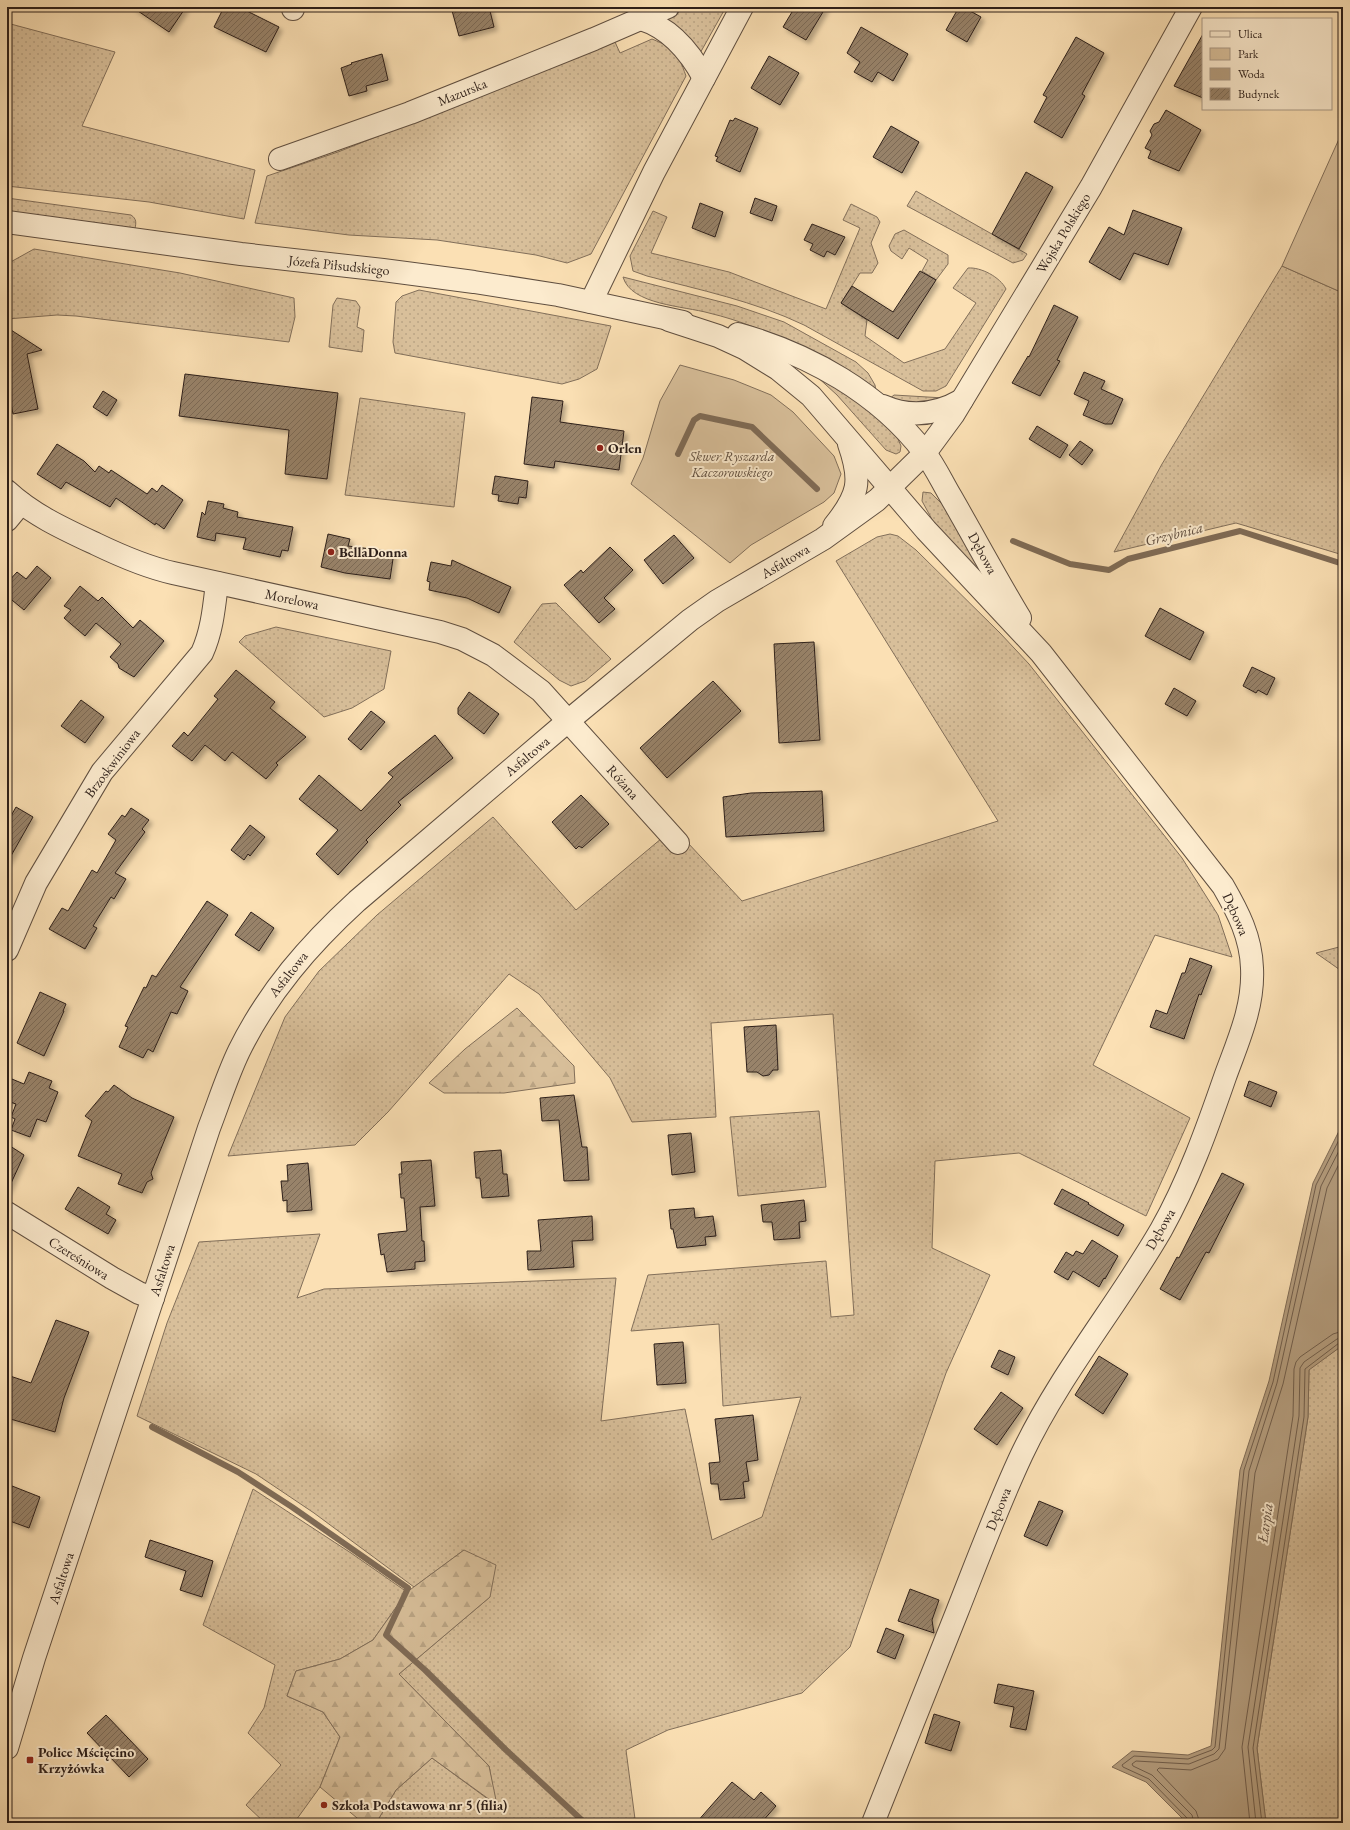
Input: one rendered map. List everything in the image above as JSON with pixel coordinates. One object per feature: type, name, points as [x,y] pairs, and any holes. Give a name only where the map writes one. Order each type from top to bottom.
[{"type":"street","name":"Mazurska","points":[[280,159],[410,113],[668,7]]},
{"type":"street","points":[[591,302],[654,172],[742,7]]},
{"type":"street","name":"Wojska Polskiego","points":[[925,453],[962,400],[1091,187],[1191,7]]},
{"type":"street","points":[[641,19],[654,23],[689,52],[704,78]]},
{"type":"street","name":"Józefa Piłsudskiego","points":[[7,222],[241,254],[430,276],[591,302],[669,320],[723,330],[785,350],[834,374],[876,402],[893,410],[918,414],[942,410],[962,400]]},
{"type":"street","name":"Józefa Piłsudskiego","points":[[669,320],[718,336],[755,354],[799,385],[842,431],[890,489]]},
{"type":"street","name":"Józefa Piłsudskiego","points":[[876,402],[897,422],[925,453]]},
{"type":"street","name":"Józefa Piłsudskiego","points":[[823,539],[851,502],[857,484],[858,477],[855,460],[849,443],[842,431]]},
{"type":"street","name":"Asfaltowa","points":[[7,1748],[34,1658],[200,1154],[231,1070],[251,1029],[272,994],[304,954],[356,901],[568,721],[700,613],[823,539],[865,510],[890,489],[925,453]]},
{"type":"street","name":"Dębowa","points":[[925,453],[1041,653]]},
{"type":"street","name":"Dębowa","points":[[873,1823],[1008,1484],[1045,1410],[1160,1232],[1174,1204],[1210,1121],[1247,1020],[1251,1000],[1252,982],[1250,948],[1240,917],[1223,886],[1041,653],[890,489]]},
{"type":"street","points":[[7,520],[14,497]]},
{"type":"street","name":"Morelowa","points":[[14,497],[52,523],[131,560],[158,570],[435,630],[462,639],[503,662],[541,691],[568,721]]},
{"type":"street","name":"Brzoskwiniowa","points":[[7,950],[36,883],[102,772],[202,653],[208,641],[213,619],[216,583]]},
{"type":"street","name":"Różana","points":[[568,721],[678,843]]},
{"type":"street","name":"Czereśniowa","points":[[7,1213],[112,1278],[139,1293],[153,1298]]},
{"type":"green space","points":[[688,7],[726,7],[699,55],[670,26],[667,16]]},
{"type":"green space","points":[[7,23],[115,52],[82,126],[255,170],[244,219],[149,202],[7,186]]},
{"type":"green space","points":[[652,39],[666,45],[675,52],[686,76],[591,254],[567,263],[536,255],[437,240],[349,235],[255,223],[267,176],[338,152],[615,42],[620,53]]},
{"type":"green space","points":[[1343,130],[1343,293],[1282,266]]},
{"type":"green space","points":[[916,191],[1027,254],[1023,260],[1013,263],[907,206]]},
{"type":"green space","points":[[7,198],[131,215],[136,223],[135,229],[7,212]]},
{"type":"green space","points":[[851,204],[877,217],[880,222],[871,243],[878,263],[872,273],[860,273],[841,303],[867,320],[865,336],[904,363],[945,349],[976,303],[953,288],[968,268],[979,269],[990,274],[995,277],[1006,289],[946,386],[936,391],[923,391],[804,325],[766,309],[633,271],[630,256],[653,211],[667,217],[651,253],[729,272],[826,309],[860,228],[843,220]]},
{"type":"green space","points":[[904,230],[948,255],[948,264],[936,280],[922,271],[928,260],[909,248],[902,259],[891,251],[889,246],[895,234]]},
{"type":"green space","points":[[34,249],[180,273],[294,298],[295,317],[289,342],[76,316],[57,315],[7,319],[7,264]]},
{"type":"green space","points":[[1282,266],[1343,293],[1343,555],[1236,523],[1114,552],[1162,464]]},
{"type":"green space","points":[[623,277],[737,306],[784,322],[856,362],[868,373],[875,385],[876,391],[796,346],[754,327],[732,319],[647,299],[636,293],[628,286]]},
{"type":"green space","points":[[419,290],[611,326],[597,369],[579,379],[562,384],[395,353],[393,342],[396,302],[402,296]]},
{"type":"green space","points":[[337,298],[356,301],[360,307],[357,327],[364,330],[362,352],[329,347],[333,305]]},
{"type":"green space","name":"Skwer Ryszarda Kaczorowskiego","points":[[680,365],[734,380],[771,395],[793,412],[834,456],[841,474],[834,493],[824,502],[751,545],[730,563],[631,484],[643,458],[660,401]]},
{"type":"green space","points":[[814,374],[833,379],[895,432],[901,446],[900,452],[896,454],[886,450],[837,395]]},
{"type":"green space","points":[[894,395],[944,398],[930,406],[889,399]]},
{"type":"green space","points":[[360,398],[465,413],[454,507],[345,495]]},
{"type":"green space","points":[[923,492],[931,493],[943,505],[998,597],[934,523],[922,501]]},
{"type":"green space","points":[[890,534],[898,536],[916,550],[1000,633],[1029,664],[1182,858],[1218,915],[1232,957],[1155,935],[1093,1065],[1190,1118],[1146,1216],[1019,1153],[935,1161],[932,1248],[990,1275],[946,1373],[850,1647],[802,1693],[668,1730],[626,1750],[635,1819],[620,1820],[610,1823],[376,1823],[396,1790],[432,1758],[496,1805],[489,1766],[399,1674],[490,1597],[464,1550],[414,1587],[314,1513],[256,1474],[137,1416],[167,1323],[199,1242],[320,1234],[297,1298],[324,1289],[616,1278],[601,1421],[685,1409],[712,1540],[762,1517],[801,1397],[723,1406],[719,1324],[631,1331],[648,1275],[826,1261],[831,1317],[854,1315],[833,1014],[711,1023],[716,1117],[632,1122],[610,1078],[539,994],[509,974],[388,1112],[355,1145],[228,1156],[285,1017],[319,971],[377,915],[493,817],[576,910],[674,828],[742,901],[998,821],[836,561],[877,537]]},
{"type":"green space","points":[[556,603],[611,659],[585,681],[571,686],[559,680],[514,642],[542,604]]},
{"type":"green space","points":[[276,627],[391,651],[384,689],[352,708],[324,717],[239,642],[245,636]]},
{"type":"green space","points":[[1343,946],[1343,972],[1316,953]]},
{"type":"green space","points":[[517,1008],[574,1066],[575,1083],[504,1093],[444,1093],[429,1083],[465,1049]]},
{"type":"green space","points":[[819,1111],[826,1187],[738,1196],[730,1117]]},
{"type":"green space","points":[[1343,1345],[1343,1823],[1266,1823],[1257,1748],[1308,1417],[1309,1369]]},
{"type":"green space","points":[[253,1489],[351,1553],[407,1592],[373,1640],[340,1659],[296,1671],[287,1696],[323,1712],[340,1737],[320,1787],[294,1823],[265,1823],[246,1805],[281,1765],[248,1733],[264,1708],[275,1665],[203,1625]]},
{"type":"green space","points":[[464,1550],[496,1565],[490,1597],[399,1674],[489,1766],[497,1805],[432,1758],[396,1790],[376,1823],[363,1823],[320,1787],[340,1737],[323,1712],[287,1696],[296,1671],[340,1659],[373,1640],[407,1592]]},
{"type":"green space","points":[[635,1819],[645,1823],[610,1823],[620,1820]]},
{"type":"water","name":"Łarpia","points":[[1343,1123],[1343,1345],[1309,1370],[1308,1417],[1257,1748],[1266,1823],[1187,1823],[1146,1782],[1112,1767],[1132,1751],[1188,1755],[1211,1746],[1240,1470],[1269,1381],[1313,1183]]},
{"type":"building","points":[[132,7],[186,7],[169,32]]},
{"type":"building","points":[[224,7],[239,7],[279,27],[266,52],[214,27]]},
{"type":"building","points":[[451,7],[489,7],[494,27],[459,36]]},
{"type":"building","points":[[795,7],[826,7],[806,40],[783,27]]},
{"type":"building","points":[[959,7],[963,7],[981,17],[967,42],[946,30]]},
{"type":"building","points":[[861,27],[908,54],[893,81],[878,72],[872,82],[854,72],[860,62],[847,53]]},
{"type":"building","points":[[1202,36],[1202,98],[1174,86]]},
{"type":"building","points":[[1076,37],[1104,53],[1082,94],[1085,96],[1062,138],[1034,122],[1047,97],[1043,95]]},
{"type":"building","points":[[382,54],[388,80],[366,86],[367,91],[349,96],[341,68],[352,64],[351,63]]},
{"type":"building","points":[[769,56],[799,73],[780,105],[751,88]]},
{"type":"building","points":[[1166,110],[1201,130],[1179,171],[1148,158],[1151,151],[1145,148],[1152,135],[1150,131],[1154,124],[1159,122]]},
{"type":"building","points":[[735,118],[758,128],[740,172],[716,161],[718,157],[715,156],[730,120],[733,121]]},
{"type":"building","points":[[891,126],[919,142],[902,173],[873,157]]},
{"type":"building","points":[[1026,172],[1053,187],[1019,249],[992,234]]},
{"type":"building","points":[[755,198],[777,206],[772,221],[750,213]]},
{"type":"building","points":[[700,203],[723,212],[715,237],[692,228]]},
{"type":"building","points":[[1133,210],[1182,228],[1168,265],[1134,253],[1120,280],[1089,262],[1109,227],[1124,235]]},
{"type":"building","points":[[812,224],[845,237],[835,255],[827,251],[824,257],[810,250],[813,244],[804,240]]},
{"type":"building","points":[[920,271],[936,280],[898,339],[841,303],[852,286],[893,312]]},
{"type":"building","points":[[1054,305],[1078,317],[1057,360],[1060,361],[1040,396],[1012,383],[1028,356],[1029,357]]},
{"type":"building","points":[[11,330],[42,350],[27,354],[38,409],[13,414],[7,385]]},
{"type":"building","points":[[1084,372],[1105,381],[1101,389],[1123,399],[1112,424],[1105,424],[1083,415],[1089,401],[1074,394]]},
{"type":"building","points":[[185,374],[338,393],[327,479],[285,474],[289,430],[179,416]]},
{"type":"building","points":[[103,391],[117,400],[107,416],[93,407]]},
{"type":"building","points":[[532,397],[563,401],[560,422],[624,431],[619,470],[555,461],[554,468],[524,464]]},
{"type":"building","points":[[1037,426],[1068,445],[1060,458],[1029,439]]},
{"type":"building","points":[[1080,441],[1093,450],[1082,465],[1069,455]]},
{"type":"building","points":[[57,444],[84,461],[95,472],[99,466],[109,473],[111,470],[147,494],[152,488],[157,492],[162,485],[183,500],[164,529],[156,523],[155,525],[116,498],[110,507],[66,482],[61,489],[37,474]]},
{"type":"building","points":[[495,476],[528,481],[526,498],[519,497],[518,504],[498,501],[499,495],[492,494]]},
{"type":"building","points":[[208,501],[224,504],[223,508],[238,512],[237,517],[293,527],[288,551],[282,550],[280,557],[243,549],[246,538],[216,533],[215,541],[197,537],[202,512],[205,515]]},
{"type":"building","points":[[328,534],[350,539],[348,546],[394,552],[390,579],[345,573],[321,567]]},
{"type":"building","points":[[674,535],[694,558],[663,584],[644,560]]},
{"type":"building","points":[[610,547],[633,570],[604,598],[615,609],[599,623],[564,585],[581,570],[583,573]]},
{"type":"building","points":[[452,560],[511,587],[499,613],[467,598],[429,590],[430,582],[427,581],[431,562],[451,566]]},
{"type":"building","points":[[37,566],[51,578],[24,610],[7,596],[7,583],[17,572],[26,579]]},
{"type":"building","points":[[80,586],[98,601],[102,597],[133,628],[140,620],[164,641],[134,677],[119,668],[118,664],[110,657],[121,644],[96,623],[85,636],[64,618],[71,610],[64,606]]},
{"type":"building","points":[[1160,608],[1204,632],[1190,660],[1145,636]]},
{"type":"building","points":[[814,642],[820,740],[779,743],[774,644]]},
{"type":"building","points":[[1252,667],[1275,678],[1267,695],[1258,690],[1256,693],[1243,686]]},
{"type":"building","points":[[236,670],[275,702],[270,708],[306,737],[276,763],[278,765],[266,779],[232,752],[225,761],[205,745],[192,761],[172,746],[184,732],[188,736],[218,699],[214,696]]},
{"type":"building","points":[[713,681],[741,711],[667,778],[640,748]]},
{"type":"building","points":[[1174,688],[1196,701],[1187,716],[1165,704]]},
{"type":"building","points":[[469,692],[499,714],[484,734],[458,714],[458,708]]},
{"type":"building","points":[[81,700],[104,717],[85,743],[61,726]]},
{"type":"building","points":[[371,711],[385,722],[361,750],[348,739]]},
{"type":"building","points":[[435,735],[453,758],[398,802],[401,805],[366,840],[368,842],[338,875],[316,854],[338,830],[299,799],[319,775],[361,811],[393,777],[388,773]]},
{"type":"building","points":[[822,791],[824,831],[726,837],[723,797],[751,793]]},
{"type":"building","points":[[581,795],[609,824],[582,848],[579,846],[576,849],[552,822]]},
{"type":"building","points":[[16,807],[33,817],[7,863],[7,823]]},
{"type":"building","points":[[131,808],[149,820],[142,829],[145,832],[115,873],[126,879],[114,899],[111,897],[93,926],[97,928],[85,949],[49,929],[62,908],[68,911],[92,870],[97,873],[116,840],[108,834],[122,815],[125,817]]},
{"type":"building","points":[[250,825],[265,837],[250,856],[248,854],[244,860],[231,850]]},
{"type":"building","points":[[207,901],[228,915],[180,987],[188,991],[177,1014],[171,1012],[153,1052],[148,1049],[143,1058],[119,1047],[128,1027],[125,1026],[144,987],[146,988],[152,975],[156,977]]},
{"type":"building","points":[[251,912],[274,928],[259,951],[235,935]]},
{"type":"building","points":[[1190,958],[1212,966],[1201,995],[1199,994],[1184,1039],[1150,1027],[1156,1010],[1167,1014],[1182,973],[1185,973]]},
{"type":"building","points":[[40,992],[66,1004],[44,1056],[17,1043]]},
{"type":"building","points":[[776,1025],[778,1070],[773,1070],[769,1075],[763,1076],[757,1072],[747,1072],[744,1027]]},
{"type":"building","points":[[29,1072],[52,1081],[49,1088],[58,1092],[46,1122],[37,1119],[30,1137],[11,1130],[15,1119],[11,1117],[16,1104],[7,1101],[7,1077],[24,1084]]},
{"type":"building","points":[[1249,1081],[1277,1092],[1271,1107],[1244,1096]]},
{"type":"building","points":[[114,1085],[132,1098],[174,1117],[151,1173],[153,1179],[147,1182],[142,1193],[118,1184],[122,1174],[78,1156],[92,1121],[85,1116],[106,1091],[108,1092]]},
{"type":"building","points":[[574,1095],[582,1147],[587,1147],[589,1180],[564,1181],[559,1120],[542,1121],[540,1098]]},
{"type":"building","points":[[691,1133],[695,1172],[672,1175],[668,1135]]},
{"type":"building","points":[[7,1144],[24,1155],[7,1192]]},
{"type":"building","points":[[501,1150],[503,1174],[507,1174],[509,1196],[482,1198],[480,1178],[476,1178],[474,1152]]},
{"type":"building","points":[[431,1160],[435,1206],[420,1207],[425,1261],[415,1262],[415,1269],[387,1272],[384,1254],[381,1255],[378,1234],[407,1231],[404,1198],[401,1198],[399,1174],[402,1174],[401,1162]]},
{"type":"building","points":[[308,1163],[312,1210],[287,1212],[287,1200],[283,1201],[281,1181],[288,1181],[287,1165]]},
{"type":"building","points":[[1222,1173],[1244,1184],[1209,1253],[1206,1252],[1180,1300],[1160,1289],[1177,1257],[1179,1258]]},
{"type":"building","points":[[78,1187],[110,1207],[106,1214],[116,1220],[108,1234],[65,1209]]},
{"type":"building","points":[[1062,1189],[1089,1203],[1088,1204],[1124,1225],[1118,1236],[1054,1204]]},
{"type":"building","points":[[804,1200],[806,1221],[799,1222],[800,1238],[774,1240],[772,1222],[763,1222],[761,1205]]},
{"type":"building","points":[[694,1208],[695,1218],[713,1216],[716,1236],[705,1237],[706,1245],[677,1248],[673,1229],[671,1229],[669,1210]]},
{"type":"building","points":[[592,1216],[593,1240],[572,1241],[574,1267],[528,1270],[527,1251],[541,1251],[538,1220]]},
{"type":"building","points":[[1092,1240],[1118,1256],[1099,1287],[1073,1271],[1068,1280],[1054,1272],[1066,1252],[1073,1256],[1076,1251],[1083,1254]]},
{"type":"building","points":[[56,1320],[89,1332],[64,1398],[55,1432],[7,1418],[7,1375],[31,1383]]},
{"type":"building","points":[[683,1342],[686,1383],[657,1385],[654,1344]]},
{"type":"building","points":[[999,1350],[1015,1357],[1008,1375],[991,1367]]},
{"type":"building","points":[[1099,1356],[1128,1374],[1103,1414],[1075,1395]]},
{"type":"building","points":[[1001,1392],[1023,1408],[997,1445],[974,1429]]},
{"type":"building","points":[[753,1415],[758,1460],[746,1462],[749,1481],[743,1482],[745,1498],[720,1500],[718,1484],[711,1484],[709,1463],[720,1462],[715,1419]]},
{"type":"building","points":[[7,1484],[40,1497],[29,1528],[7,1520]]},
{"type":"building","points":[[1039,1501],[1063,1511],[1047,1546],[1024,1536]]},
{"type":"building","points":[[150,1540],[213,1561],[202,1597],[180,1590],[186,1571],[145,1557]]},
{"type":"building","points":[[910,1589],[939,1600],[932,1620],[934,1633],[898,1621]]},
{"type":"building","points":[[886,1628],[904,1635],[895,1659],[877,1652]]},
{"type":"building","points":[[998,1684],[1034,1691],[1026,1730],[1010,1727],[1014,1707],[994,1703]]},
{"type":"building","points":[[934,1714],[960,1722],[951,1751],[925,1743]]},
{"type":"building","points":[[106,1715],[148,1759],[129,1777],[87,1733]]},
{"type":"building","points":[[732,1782],[754,1800],[761,1792],[776,1806],[761,1823],[696,1823]]},
{"type":"waterway","points":[[678,454],[694,420],[700,416],[752,427],[817,489]]},
{"type":"waterway","name":"Grzybnica","points":[[1013,541],[1070,564],[1109,570],[1128,559],[1240,531],[1343,564]]},
{"type":"waterway","points":[[152,1427],[238,1472],[292,1507],[408,1588],[386,1635],[425,1670],[506,1750],[585,1823]]},
{"type":"place","name":"Orlen","points":[[600,448]]},
{"type":"place","name":"BellaDonna","points":[[331,552]]},
{"type":"place","name":"Police Mścięcino Krzyżówka","points":[[30,1760]]},
{"type":"place","name":"Szkoła Podstawowa nr 5 (filia)","points":[[324,1805]]}]
